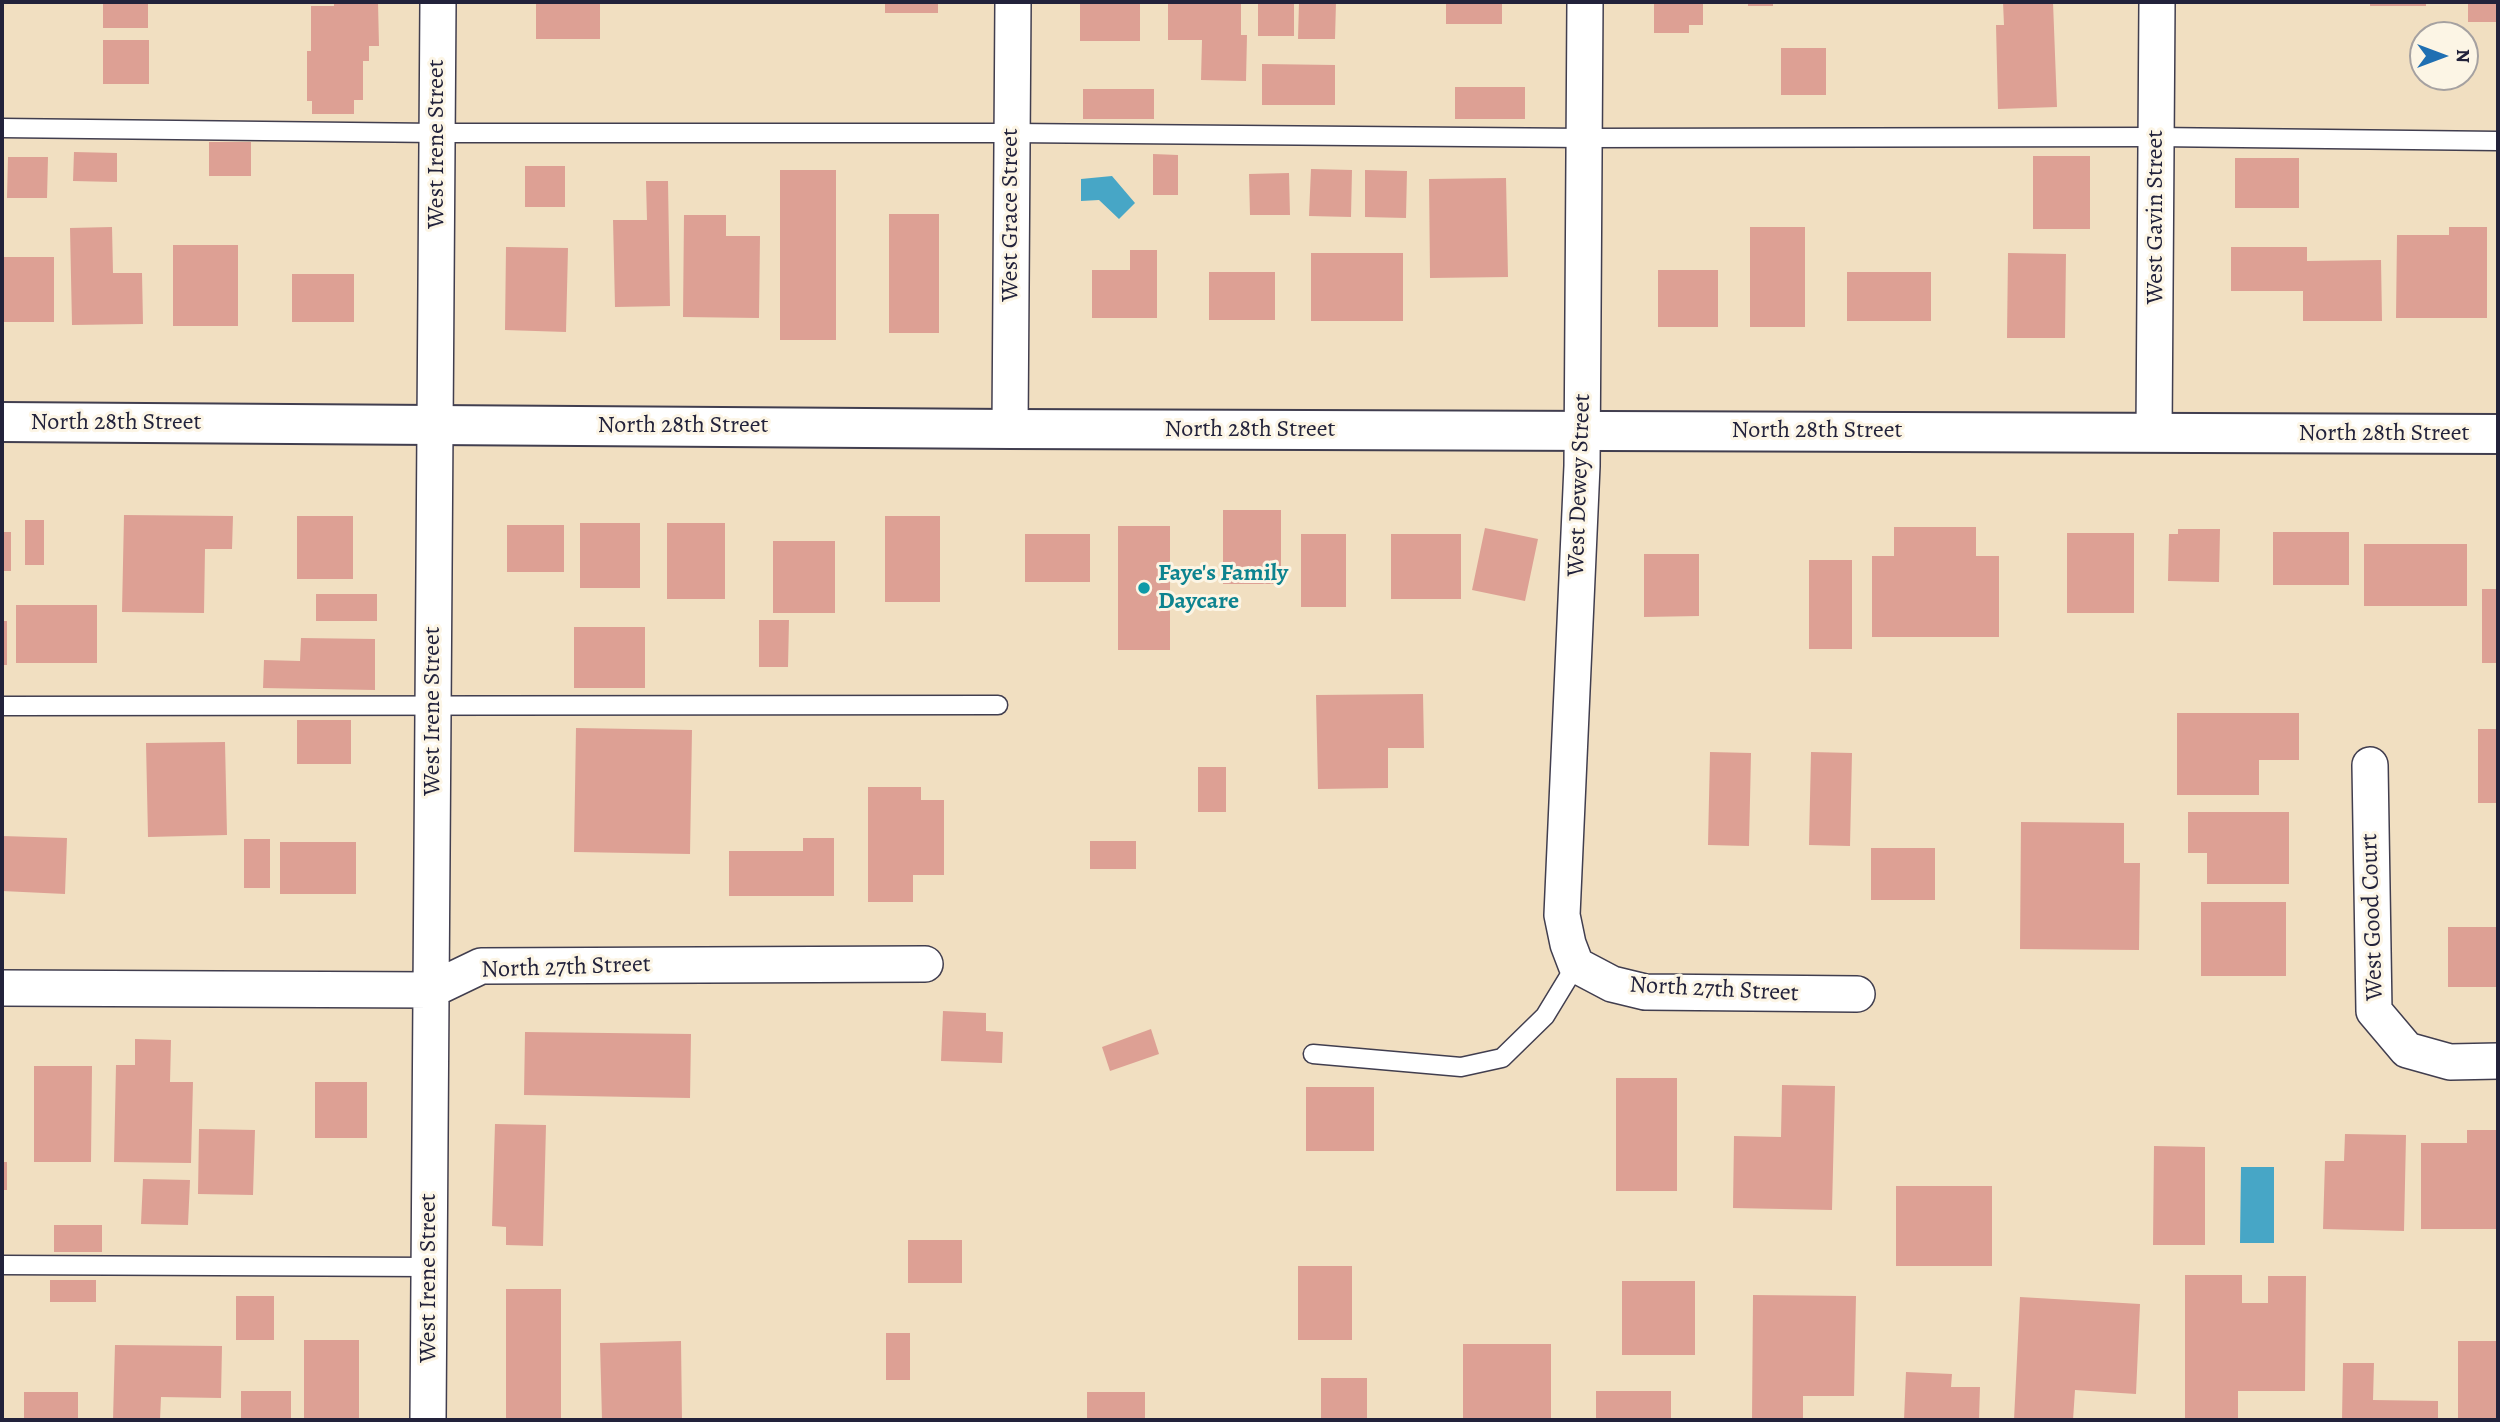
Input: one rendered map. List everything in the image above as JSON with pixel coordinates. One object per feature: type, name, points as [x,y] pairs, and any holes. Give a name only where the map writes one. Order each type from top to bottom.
[{"type":"street","name":"West Irene Street","points":[[428,1420],[438,2]]},
{"type":"street","name":"West Grace Street","points":[[1010,429],[1013,2]]},
{"type":"street","name":"West Dewey Street","points":[[1576,965],[1567,944],[1562,915],[1583,431],[1585,2]]},
{"type":"street","name":"West Gavin Street","points":[[2154,433],[2157,2]]},
{"type":"street","name":"North 28th Street","points":[[2,422],[1010,429],[2498,434]]},
{"type":"street","name":"West Good Court","points":[[2370,765],[2374,1011],[2407,1050],[2450,1062],[2498,1061]]},
{"type":"street","name":"North 27th Street","points":[[2,988],[431,990],[481,966],[925,964]]},
{"type":"street","name":"North 27th Street","points":[[1576,965],[1612,984],[1645,992],[1857,994]]},
{"type":"lane","points":[[2,128],[437,133],[1012,133],[1584,138],[2156,137],[2498,141]]},
{"type":"lane","points":[[2,706],[998,705]]},
{"type":"lane","points":[[1313,1054],[1461,1067],[1502,1058],[1545,1016],[1576,965]]},
{"type":"lane","points":[[2,1265],[429,1267]]},
{"type":"water","points":[[1112,176],[1135,203],[1119,219],[1099,200],[1081,201],[1081,179]]},
{"type":"water","points":[[2241,1167],[2274,1167],[2274,1243],[2240,1243]]},
{"type":"building","points":[[103,2],[148,2],[148,28],[103,28]]},
{"type":"building","points":[[334,2],[378,2],[379,46],[369,46],[369,61],[363,61],[363,100],[354,100],[354,114],[312,114],[312,101],[307,101],[307,51],[311,51],[311,6],[334,6]]},
{"type":"building","points":[[536,2],[600,2],[600,39],[536,39]]},
{"type":"building","points":[[885,2],[938,2],[938,13],[885,13]]},
{"type":"building","points":[[1080,2],[1140,2],[1140,41],[1080,41]]},
{"type":"building","points":[[1168,2],[1241,2],[1241,35],[1247,35],[1246,81],[1201,80],[1202,40],[1168,40]]},
{"type":"building","points":[[1258,2],[1294,2],[1294,36],[1258,36]]},
{"type":"building","points":[[1299,2],[1336,2],[1335,39],[1298,39]]},
{"type":"building","points":[[1446,2],[1502,2],[1502,24],[1446,24]]},
{"type":"building","points":[[1654,2],[1703,2],[1703,25],[1689,25],[1689,33],[1654,33]]},
{"type":"building","points":[[1748,2],[1773,2],[1773,6],[1748,6]]},
{"type":"building","points":[[2003,2],[2053,2],[2057,107],[1998,109],[1996,25],[2004,25]]},
{"type":"building","points":[[2370,2],[2426,2],[2426,6],[2370,6]]},
{"type":"building","points":[[2468,2],[2498,2],[2498,22],[2468,21]]},
{"type":"building","points":[[103,40],[149,40],[149,84],[103,84]]},
{"type":"building","points":[[1781,48],[1826,48],[1826,95],[1781,95]]},
{"type":"building","points":[[1262,64],[1335,65],[1335,105],[1262,105]]},
{"type":"building","points":[[1455,87],[1525,87],[1525,119],[1455,119]]},
{"type":"building","points":[[1083,89],[1154,89],[1154,119],[1083,119]]},
{"type":"building","points":[[209,142],[251,142],[251,176],[209,176]]},
{"type":"building","points":[[74,152],[117,153],[117,182],[73,181]]},
{"type":"building","points":[[1153,154],[1178,155],[1178,195],[1153,195]]},
{"type":"building","points":[[2033,156],[2090,156],[2090,229],[2033,229]]},
{"type":"building","points":[[8,157],[48,157],[47,198],[7,198]]},
{"type":"building","points":[[2235,158],[2299,158],[2299,208],[2235,208]]},
{"type":"building","points":[[525,166],[565,166],[565,207],[525,207]]},
{"type":"building","points":[[1311,169],[1352,170],[1351,217],[1309,216]]},
{"type":"building","points":[[780,170],[836,170],[836,340],[780,340]]},
{"type":"building","points":[[1365,170],[1407,171],[1406,218],[1365,217]]},
{"type":"building","points":[[1289,173],[1290,215],[1250,215],[1249,174]]},
{"type":"building","points":[[1506,178],[1508,277],[1430,278],[1429,179]]},
{"type":"building","points":[[646,181],[668,181],[670,306],[615,307],[613,220],[647,220]]},
{"type":"building","points":[[889,214],[939,214],[939,333],[889,333]]},
{"type":"building","points":[[684,215],[726,215],[726,236],[760,236],[759,318],[683,317]]},
{"type":"building","points":[[112,227],[113,273],[142,273],[143,324],[72,325],[70,228]]},
{"type":"building","points":[[1750,227],[1805,227],[1805,327],[1750,327]]},
{"type":"building","points":[[2449,227],[2487,227],[2487,318],[2396,318],[2397,235],[2449,235]]},
{"type":"building","points":[[173,245],[238,245],[238,326],[173,326]]},
{"type":"building","points":[[506,247],[568,248],[566,332],[505,330]]},
{"type":"building","points":[[2231,247],[2307,247],[2307,261],[2381,260],[2382,321],[2303,321],[2303,291],[2231,291]]},
{"type":"building","points":[[1130,250],[1157,250],[1157,318],[1092,318],[1092,270],[1130,270]]},
{"type":"building","points":[[1311,253],[1403,253],[1403,321],[1311,321]]},
{"type":"building","points":[[2008,253],[2066,254],[2065,338],[2007,338]]},
{"type":"building","points":[[4,257],[54,257],[54,322],[4,322]]},
{"type":"building","points":[[1658,270],[1718,270],[1718,327],[1658,327]]},
{"type":"building","points":[[1209,272],[1275,272],[1275,320],[1209,320]]},
{"type":"building","points":[[1847,272],[1931,272],[1931,321],[1847,321]]},
{"type":"building","points":[[292,274],[354,274],[354,322],[292,322]]},
{"type":"building","points":[[1223,510],[1281,510],[1281,584],[1223,584]]},
{"type":"building","points":[[124,515],[233,516],[232,549],[205,549],[204,613],[122,612]]},
{"type":"building","points":[[297,516],[353,516],[353,579],[297,579]]},
{"type":"building","points":[[885,516],[940,516],[940,602],[885,602]]},
{"type":"building","points":[[25,520],[44,520],[44,565],[25,565]]},
{"type":"building","points":[[580,523],[640,523],[640,588],[580,588]]},
{"type":"building","points":[[667,523],[725,523],[725,599],[667,599]]},
{"type":"building","points":[[507,525],[564,525],[564,572],[507,572]]},
{"type":"building","name":"Faye's Family Daycare","points":[[1118,526],[1170,526],[1170,650],[1118,650]]},
{"type":"building","points":[[1894,527],[1976,527],[1976,556],[1999,556],[1999,637],[1872,637],[1872,556],[1894,556]]},
{"type":"building","points":[[1485,528],[1538,539],[1525,601],[1472,590]]},
{"type":"building","points":[[2178,529],[2220,529],[2219,582],[2168,581],[2169,534],[2178,534]]},
{"type":"building","points":[[2,532],[11,532],[11,571],[2,571]]},
{"type":"building","points":[[2273,532],[2349,532],[2349,585],[2273,585]]},
{"type":"building","points":[[2067,533],[2134,533],[2134,613],[2067,613]]},
{"type":"building","points":[[1025,534],[1090,534],[1090,582],[1025,582]]},
{"type":"building","points":[[1301,534],[1346,534],[1346,607],[1301,607]]},
{"type":"building","points":[[1391,534],[1461,534],[1461,599],[1391,599]]},
{"type":"building","points":[[773,541],[835,541],[835,613],[773,613]]},
{"type":"building","points":[[2364,544],[2467,544],[2467,606],[2364,606]]},
{"type":"building","points":[[1644,554],[1699,554],[1699,616],[1644,617]]},
{"type":"building","points":[[1809,560],[1852,560],[1852,649],[1809,649]]},
{"type":"building","points":[[2482,589],[2498,589],[2498,663],[2482,663]]},
{"type":"building","points":[[316,594],[377,594],[377,621],[316,621]]},
{"type":"building","points":[[16,605],[97,605],[97,663],[16,663]]},
{"type":"building","points":[[759,620],[789,620],[788,667],[759,667]]},
{"type":"building","points":[[2,621],[7,621],[7,665],[2,665]]},
{"type":"building","points":[[574,627],[645,627],[645,688],[574,688]]},
{"type":"building","points":[[301,638],[375,639],[375,690],[263,688],[264,660],[300,661]]},
{"type":"building","points":[[1423,694],[1424,748],[1388,748],[1388,788],[1318,789],[1316,695]]},
{"type":"building","points":[[2177,713],[2299,713],[2299,760],[2259,760],[2259,795],[2177,795]]},
{"type":"building","points":[[297,720],[351,720],[351,764],[297,764]]},
{"type":"building","points":[[576,728],[692,730],[690,854],[574,852]]},
{"type":"building","points":[[2478,729],[2498,729],[2498,803],[2478,803]]},
{"type":"building","points":[[225,742],[227,835],[148,837],[146,743]]},
{"type":"building","points":[[1710,752],[1751,753],[1749,846],[1708,845]]},
{"type":"building","points":[[1811,752],[1852,753],[1850,846],[1809,845]]},
{"type":"building","points":[[1198,767],[1226,767],[1226,812],[1198,812]]},
{"type":"building","points":[[868,787],[921,787],[921,800],[944,800],[944,875],[913,875],[913,902],[868,902]]},
{"type":"building","points":[[2188,812],[2289,812],[2289,884],[2207,884],[2207,853],[2188,853]]},
{"type":"building","points":[[2021,822],[2124,823],[2124,863],[2140,863],[2139,950],[2020,949]]},
{"type":"building","points":[[2,836],[67,838],[65,894],[2,891]]},
{"type":"building","points":[[803,838],[834,838],[834,896],[729,896],[729,851],[803,851]]},
{"type":"building","points":[[244,839],[270,839],[270,888],[244,888]]},
{"type":"building","points":[[1090,841],[1136,841],[1136,869],[1090,869]]},
{"type":"building","points":[[280,842],[356,842],[356,894],[280,894]]},
{"type":"building","points":[[1871,848],[1935,848],[1935,900],[1871,900]]},
{"type":"building","points":[[2201,902],[2286,902],[2286,976],[2201,976]]},
{"type":"building","points":[[2448,927],[2498,927],[2498,987],[2448,987]]},
{"type":"building","points":[[943,1011],[986,1013],[986,1031],[1003,1032],[1002,1063],[941,1061]]},
{"type":"building","points":[[1151,1029],[1159,1054],[1110,1071],[1102,1047]]},
{"type":"building","points":[[525,1032],[691,1034],[690,1098],[524,1095]]},
{"type":"building","points":[[135,1039],[171,1040],[170,1082],[193,1082],[191,1163],[114,1162],[116,1065],[135,1065]]},
{"type":"building","points":[[34,1066],[92,1066],[91,1162],[34,1162]]},
{"type":"building","points":[[1616,1078],[1677,1078],[1677,1191],[1616,1191]]},
{"type":"building","points":[[315,1082],[367,1082],[367,1138],[315,1138]]},
{"type":"building","points":[[1782,1085],[1835,1086],[1832,1210],[1733,1208],[1734,1136],[1781,1137]]},
{"type":"building","points":[[1306,1087],[1374,1087],[1374,1151],[1306,1151]]},
{"type":"building","points":[[495,1124],[546,1125],[543,1246],[506,1245],[506,1227],[492,1226]]},
{"type":"building","points":[[199,1129],[255,1130],[253,1195],[198,1194]]},
{"type":"building","points":[[2467,1130],[2498,1130],[2498,1229],[2421,1229],[2421,1143],[2467,1143]]},
{"type":"building","points":[[2345,1134],[2406,1135],[2404,1231],[2323,1229],[2325,1161],[2344,1161]]},
{"type":"building","points":[[2154,1146],[2205,1147],[2205,1245],[2153,1245]]},
{"type":"building","points":[[2,1162],[7,1162],[7,1190],[2,1190]]},
{"type":"building","points":[[143,1179],[190,1180],[188,1225],[141,1224]]},
{"type":"building","points":[[1896,1186],[1992,1186],[1992,1266],[1896,1266]]},
{"type":"building","points":[[54,1225],[102,1225],[102,1252],[54,1252]]},
{"type":"building","points":[[908,1240],[962,1240],[962,1283],[908,1283]]},
{"type":"building","points":[[1298,1266],[1352,1266],[1352,1340],[1298,1340]]},
{"type":"building","points":[[2185,1275],[2242,1275],[2242,1303],[2268,1303],[2268,1276],[2306,1276],[2305,1391],[2238,1391],[2238,1420],[2185,1420]]},
{"type":"building","points":[[50,1280],[96,1280],[96,1302],[50,1302]]},
{"type":"building","points":[[1622,1281],[1695,1281],[1695,1355],[1622,1355]]},
{"type":"building","points":[[506,1289],[561,1289],[561,1420],[506,1420]]},
{"type":"building","points":[[1753,1295],[1856,1296],[1854,1396],[1803,1396],[1803,1420],[1752,1420]]},
{"type":"building","points":[[236,1296],[274,1296],[274,1340],[236,1340]]},
{"type":"building","points":[[2020,1297],[2140,1304],[2136,1394],[2075,1390],[2073,1420],[2014,1420]]},
{"type":"building","points":[[886,1333],[910,1333],[910,1380],[886,1380]]},
{"type":"building","points":[[304,1340],[359,1340],[359,1420],[304,1420]]},
{"type":"building","points":[[681,1341],[682,1420],[602,1420],[600,1343]]},
{"type":"building","points":[[2458,1341],[2498,1341],[2498,1420],[2458,1420]]},
{"type":"building","points":[[1463,1344],[1551,1344],[1551,1420],[1463,1420]]},
{"type":"building","points":[[115,1345],[222,1346],[221,1398],[161,1397],[160,1420],[113,1420]]},
{"type":"building","points":[[2343,1363],[2374,1363],[2373,1400],[2438,1401],[2438,1420],[2342,1420]]},
{"type":"building","points":[[1906,1372],[1952,1374],[1951,1387],[1980,1387],[1979,1420],[1904,1420]]},
{"type":"building","points":[[1321,1378],[1367,1378],[1367,1420],[1321,1420]]},
{"type":"building","points":[[241,1391],[291,1391],[291,1420],[241,1420]]},
{"type":"building","points":[[1596,1391],[1671,1391],[1671,1420],[1596,1420]]},
{"type":"building","points":[[24,1392],[78,1392],[78,1420],[24,1420]]},
{"type":"building","points":[[1087,1392],[1145,1392],[1145,1420],[1087,1420]]},
{"type":"place","name":"Faye's Family Daycare","points":[[1144,588]]}]
